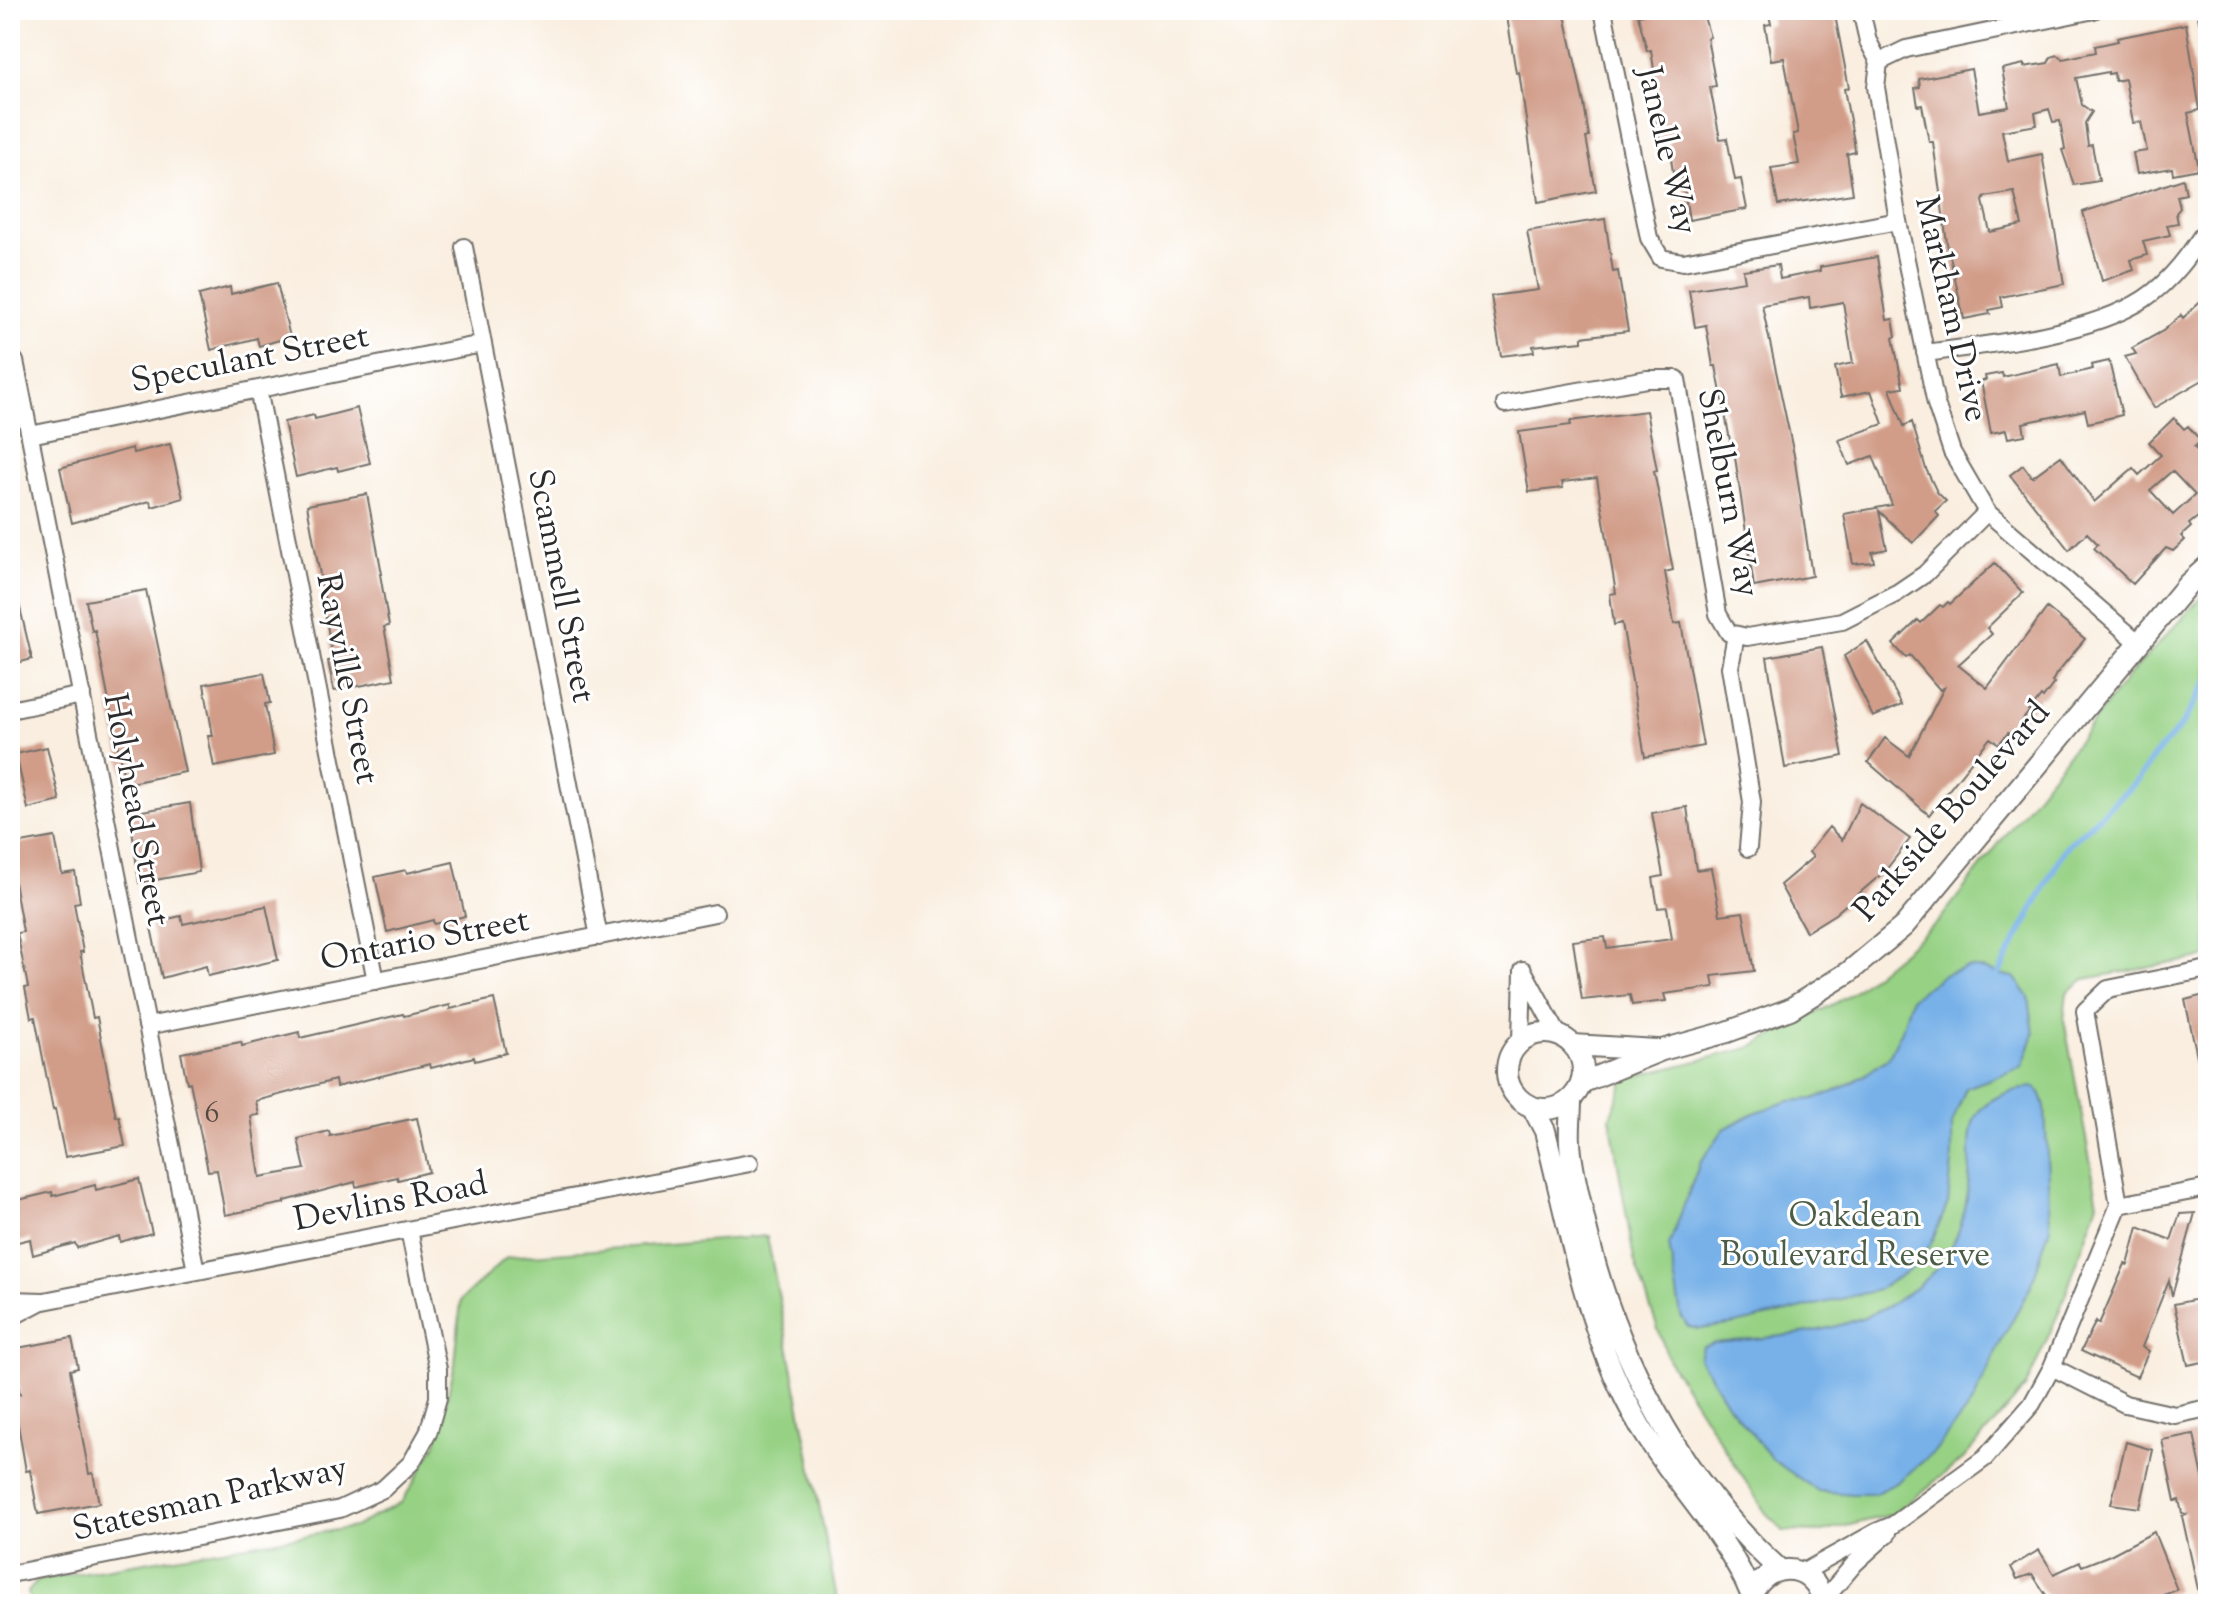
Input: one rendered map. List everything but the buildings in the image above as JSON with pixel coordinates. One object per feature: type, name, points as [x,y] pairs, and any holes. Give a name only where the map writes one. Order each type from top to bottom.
[{"type":"street","name":"Janelle Way","points":[[1603,10],[1649,238],[1661,258],[1683,262],[1898,221]]},
{"type":"street","name":"Markham Drive","points":[[1861,10],[1868,41],[1879,62],[1876,87],[1898,221],[1936,404],[1952,452],[1987,512],[2139,643]]},
{"type":"street","points":[[1879,62],[1906,49],[2094,10]]},
{"type":"street","points":[[2206,10],[2208,21]]},
{"type":"street","points":[[1925,353],[2002,343],[2109,318],[2145,298],[2186,261],[2208,226]]},
{"type":"street","name":"Scammell Street","points":[[464,247],[599,937]]},
{"type":"street","name":"Speculant Street","points":[[30,435],[482,344]]},
{"type":"street","name":"Holyhead Street","points":[[15,361],[196,1271]]},
{"type":"street","name":"Shelburn Way","points":[[1505,404],[1647,379],[1677,379],[1718,614],[1729,633],[1736,635],[1763,635],[1842,621],[1855,615],[1925,574],[1987,512]]},
{"type":"street","name":"Rayville Street","points":[[258,389],[376,981]]},
{"type":"street","name":"Parkside Boulevard","points":[[1576,1092],[1662,1050],[1727,1032],[1790,1009],[1849,972],[1904,926],[2188,584],[2208,566]]},
{"type":"street","points":[[1736,635],[1730,667],[1752,802],[1748,848]]},
{"type":"street","points":[[10,710],[82,695]]},
{"type":"street","name":"Ontario Street","points":[[147,1026],[715,913]]},
{"type":"street","points":[[1802,1573],[1893,1525],[1985,1458],[2032,1404],[2052,1367],[2119,1205],[2085,1011],[2108,989],[2208,969]]},
{"type":"street","points":[[1521,1041],[1523,970],[1583,1064],[1570,1143],[1586,1230],[1604,1296],[1631,1365],[1673,1441],[1734,1524],[1780,1570]]},
{"type":"street","points":[[1566,1040],[1540,1033],[1521,1041],[1509,1058],[1507,1078],[1516,1097],[1533,1108],[1545,1131],[1592,1320],[1613,1371],[1639,1425],[1730,1552],[1750,1599]]},
{"type":"street","name":"Parkside Boulevard","points":[[1566,1040],[1662,1050]]},
{"type":"street","points":[[1533,1108],[1554,1109],[1576,1092]]},
{"type":"street","name":"Devlins Road","points":[[10,1300],[44,1301],[750,1163]]},
{"type":"street","points":[[2119,1205],[2208,1188]]},
{"type":"street","name":"Statesman Parkway","points":[[10,1574],[340,1509],[383,1489],[411,1463],[428,1433],[438,1398],[438,1369],[409,1230]]},
{"type":"street","name":"Devlins Road","points":[[10,1318],[44,1301]]},
{"type":"street","points":[[2052,1367],[2125,1404],[2175,1415],[2208,1408]]},
{"type":"street","points":[[1823,1603],[1855,1563],[1893,1525]]},
{"type":"street","points":[[1750,1599],[1762,1578],[1780,1570],[1802,1573],[1818,1588],[1823,1603]]},
{"type":"green space","name":"Oakdean Boulevard Reserve","points":[[2208,590],[2208,957],[2085,979],[2067,992],[2064,1020],[2098,1203],[2060,1310],[2026,1387],[1963,1459],[1894,1514],[1822,1532],[1783,1531],[1765,1512],[1669,1361],[1634,1260],[1610,1117],[1625,1079],[1749,1048],[1847,997],[1938,922],[2127,678]]},
{"type":"green space","points":[[767,1236],[838,1604],[30,1604],[28,1592],[38,1580],[354,1527],[402,1502],[435,1446],[455,1364],[461,1300],[507,1257]]},
{"type":"water","points":[[1968,967],[2014,977],[2029,997],[2034,1034],[2022,1067],[1966,1088],[1952,1123],[1948,1203],[1931,1244],[1912,1268],[1878,1290],[1736,1324],[1700,1329],[1688,1327],[1681,1316],[1669,1245],[1700,1163],[1724,1129],[1754,1113],[1789,1101],[1813,1099],[1834,1092],[1862,1077],[1888,1058],[1902,1030],[1911,998],[1943,975]]},
{"type":"water","points":[[2035,1087],[2045,1107],[2050,1227],[2031,1286],[1974,1400],[1934,1452],[1898,1482],[1874,1494],[1818,1491],[1773,1460],[1728,1405],[1699,1358],[1702,1347],[1832,1327],[1886,1307],[1911,1291],[1935,1270],[1958,1234],[1968,1192],[1971,1130],[1978,1112],[2000,1096]]},
{"type":"waterway","points":[[1998,975],[2065,848],[2138,780],[2154,756],[2182,725],[2208,680]]}]
